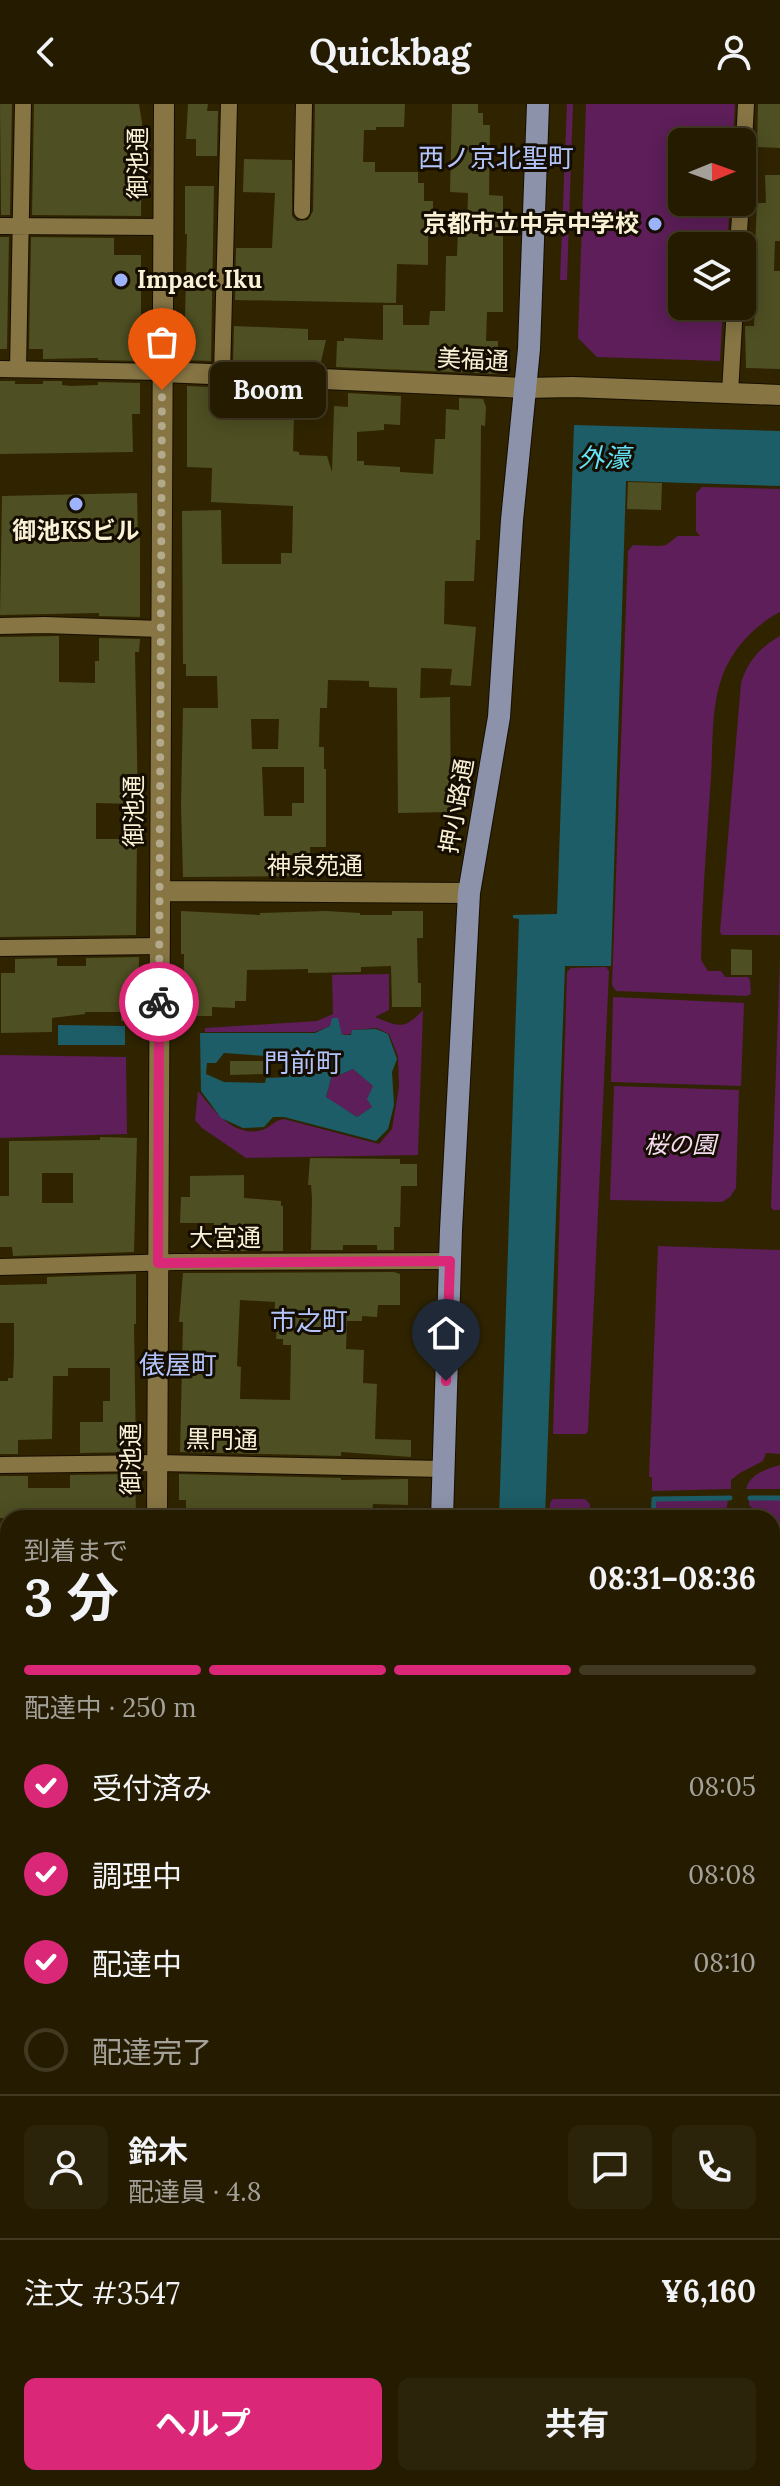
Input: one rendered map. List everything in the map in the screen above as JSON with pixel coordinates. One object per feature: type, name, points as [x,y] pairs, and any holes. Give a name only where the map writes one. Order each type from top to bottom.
[{"type":"main road","name":"押小路通","points":[[442,1510],[450,1261],[469,893],[499,717],[512,520],[529,349],[538,104]]},
{"type":"street","points":[[18,369],[23,104]]},
{"type":"street","name":"御池通","points":[[157,1510],[164,104]]},
{"type":"street","points":[[222,375],[229,104]]},
{"type":"street","points":[[302,211],[304,104]]},
{"type":"street","points":[[745,128],[746,104]]},
{"type":"street","points":[[0,226],[163,227]]},
{"type":"street","points":[[730,393],[734,320]]},
{"type":"street","points":[[0,369],[163,372]]},
{"type":"street","name":"美福通","points":[[163,372],[525,388],[780,395]]},
{"type":"street","points":[[0,626],[161,629]]},
{"type":"street","name":"神泉苑通","points":[[160,891],[469,893]]},
{"type":"street","points":[[0,948],[160,946]]},
{"type":"street","name":"大宮通","points":[[0,1267],[450,1261]]},
{"type":"street","name":"黒門通","points":[[0,1465],[157,1463],[443,1469]]},
{"type":"green space","points":[[567,104],[573,104],[567,280],[560,280]]},
{"type":"green space","name":"京都市立中京中学校","points":[[586,104],[735,104],[734,128],[668,128],[668,216],[729,216],[728,232],[668,232],[668,320],[722,320],[720,361],[597,357],[578,338]]},
{"type":"green space","points":[[702,487],[780,489],[780,612],[754,630],[728,664],[716,698],[713,724],[701,960],[708,971],[721,971],[725,977],[748,977],[751,994],[616,991],[612,985],[628,551],[633,545],[659,546],[678,536],[700,536],[696,531],[696,493]]},
{"type":"green space","points":[[780,636],[780,935],[722,935],[741,683],[755,656]]},
{"type":"green space","points":[[780,959],[780,1210],[773,1210],[771,1207]]},
{"type":"green space","points":[[606,967],[609,971],[588,1431],[586,1434],[553,1434],[567,972],[571,968]]},
{"type":"green space","points":[[389,974],[389,1010],[375,1017],[401,1025],[423,1010],[418,1155],[246,1158],[195,1120],[198,1091],[225,1121],[242,1130],[262,1130],[284,1119],[379,1144],[392,1129],[399,1087],[398,1056],[389,1034],[377,1028],[352,1030],[351,1034],[342,1035],[340,1029],[330,1026],[315,1032],[205,1032],[205,1028],[317,1021],[333,1014],[332,975]]},
{"type":"green space","points":[[613,997],[744,1003],[741,1086],[611,1082]]},
{"type":"green space","points":[[0,1055],[126,1057],[127,1134],[0,1138]]},
{"type":"green space","points":[[353,1069],[373,1086],[372,1107],[357,1117],[326,1098],[332,1075]]},
{"type":"green space","name":"桜の園","points":[[614,1086],[739,1090],[736,1188],[730,1197],[722,1202],[610,1200]]},
{"type":"green space","points":[[658,1246],[780,1250],[780,1454],[766,1453],[763,1461],[731,1480],[731,1489],[652,1491],[652,1477],[649,1477]]},
{"type":"green space","points":[[780,1465],[780,1489],[746,1489],[755,1476]]},
{"type":"green space","points":[[780,1497],[780,1510],[754,1510],[749,1500]]},
{"type":"green space","points":[[553,1499],[585,1499],[590,1504],[590,1510],[550,1510]]},
{"type":"green space","points":[[728,1499],[727,1510],[655,1510],[656,1500]]},
{"type":"water","name":"外濠","points":[[574,425],[780,431],[780,486],[626,481],[611,966],[565,966],[545,1510],[499,1510],[519,919],[513,918],[513,915],[557,914]]},
{"type":"water","points":[[332,1018],[338,1018],[342,1035],[351,1035],[352,1030],[376,1029],[388,1034],[397,1059],[392,1072],[394,1105],[388,1129],[376,1141],[284,1117],[273,1117],[264,1127],[243,1128],[221,1118],[201,1091],[200,1033],[315,1033],[330,1026]],"holes":[[[224,1053],[288,1060],[289,1077],[266,1078],[265,1083],[224,1082],[206,1074],[207,1063],[216,1063]],[[353,1069],[373,1086],[367,1099],[372,1107],[357,1117],[326,1097],[332,1075]]]},
{"type":"water","points":[[58,1025],[125,1026],[125,1045],[58,1045]]},
{"type":"building","points":[[0,104],[12,104],[10,215],[1,215]]},
{"type":"building","points":[[34,104],[139,104],[142,123],[141,216],[32,215]]},
{"type":"building","points":[[188,104],[208,104],[207,111],[218,111],[217,156],[196,156],[196,139],[186,139]]},
{"type":"building","points":[[315,104],[405,104],[404,127],[364,130],[363,162],[375,162],[375,172],[418,172],[418,183],[424,183],[424,201],[433,201],[433,226],[428,226],[428,265],[397,264],[396,303],[235,300],[236,248],[272,248],[275,193],[243,192],[244,159],[292,160],[292,216],[297,221],[308,220],[313,211]]},
{"type":"building","points":[[452,104],[478,104],[478,113],[483,113],[483,125],[490,125],[489,195],[503,196],[503,312],[487,312],[486,341],[498,341],[498,374],[336,367],[337,341],[344,341],[344,338],[383,340],[383,305],[403,305],[403,325],[429,325],[430,311],[445,311],[446,256],[457,256],[458,229],[467,229],[468,193],[450,192]]},
{"type":"building","points":[[758,104],[780,104],[780,148],[757,147]]},
{"type":"building","points":[[765,175],[780,175],[780,241],[775,241],[774,271],[780,271],[780,369],[746,368],[745,326],[754,326],[756,320],[757,203],[766,203]]},
{"type":"building","points":[[185,186],[214,186],[211,361],[184,360]]},
{"type":"building","points":[[0,237],[9,237],[7,349],[0,349]]},
{"type":"building","points":[[31,237],[114,238],[114,255],[141,255],[141,361],[43,359],[43,349],[29,349]]},
{"type":"building","points":[[234,326],[308,329],[308,340],[326,340],[320,366],[233,362]]},
{"type":"building","points":[[0,381],[43,384],[43,381],[62,381],[62,385],[71,386],[98,385],[98,382],[140,383],[140,414],[132,414],[133,452],[0,454]]},
{"type":"building","points":[[187,386],[306,391],[310,403],[306,416],[294,416],[293,451],[299,452],[299,455],[327,456],[332,472],[334,406],[348,407],[348,393],[401,396],[400,425],[384,424],[384,430],[357,432],[357,461],[364,461],[364,465],[400,467],[400,472],[433,474],[435,439],[445,439],[446,409],[459,410],[459,398],[483,399],[486,407],[485,426],[481,425],[480,540],[476,540],[474,581],[445,581],[444,624],[476,627],[471,686],[450,685],[452,669],[421,668],[420,698],[450,697],[451,812],[398,813],[397,688],[369,687],[369,681],[328,680],[327,708],[320,708],[319,747],[324,747],[326,769],[326,847],[310,847],[311,872],[304,872],[304,876],[183,877],[183,708],[218,708],[217,676],[186,676],[186,664],[183,664],[182,511],[221,510],[222,564],[281,564],[281,553],[292,553],[293,506],[211,502],[212,468],[187,467]],"holes":[[[251,719],[279,719],[278,749],[252,749]],[[262,767],[304,767],[304,803],[292,803],[292,816],[264,816]]]},
{"type":"building","points":[[628,482],[662,483],[661,510],[627,509]]},
{"type":"building","points":[[137,493],[140,617],[99,616],[99,613],[0,615],[2,496]]},
{"type":"building","points":[[59,636],[59,682],[95,683],[99,638],[140,639],[139,652],[135,652],[138,804],[96,803],[96,839],[137,839],[136,935],[0,937],[0,637]]},
{"type":"building","points":[[181,911],[260,915],[326,911],[392,915],[392,911],[423,911],[423,938],[417,938],[421,1007],[392,1007],[391,966],[361,967],[361,972],[247,970],[246,1001],[235,1001],[235,1008],[212,1007],[212,1016],[183,1016]]},
{"type":"building","points":[[731,949],[752,950],[752,975],[731,975]]},
{"type":"building","points":[[139,957],[138,1021],[121,1021],[121,1012],[85,1012],[52,1018],[52,1032],[1,1033],[1,973],[15,973],[15,959],[57,958],[57,966],[86,966],[86,958]]},
{"type":"building","points":[[230,1061],[267,1061],[267,1074],[230,1075]]},
{"type":"building","points":[[100,1137],[137,1138],[134,1252],[13,1256],[12,1247],[0,1247],[0,1196],[9,1196],[9,1141],[100,1140]],"holes":[[[42,1173],[73,1173],[73,1203],[42,1203]]]},
{"type":"building","points":[[310,1158],[400,1159],[400,1164],[417,1164],[417,1186],[401,1186],[400,1227],[394,1227],[394,1250],[377,1250],[377,1245],[343,1245],[343,1250],[311,1250]]},
{"type":"building","points":[[244,1175],[244,1198],[281,1201],[283,1251],[214,1251],[214,1223],[180,1223],[181,1197],[190,1197],[190,1176]]},
{"type":"building","points":[[183,1273],[400,1274],[400,1305],[378,1305],[377,1317],[362,1316],[362,1321],[347,1321],[346,1349],[364,1350],[363,1383],[377,1384],[375,1439],[411,1440],[411,1457],[341,1452],[341,1456],[180,1452],[183,1322],[179,1322]],"holes":[[[240,1300],[275,1302],[276,1339],[283,1339],[283,1345],[291,1345],[290,1400],[240,1399],[241,1367],[237,1366]]]},
{"type":"building","points":[[136,1274],[136,1452],[80,1453],[80,1422],[103,1422],[103,1401],[110,1401],[110,1368],[68,1368],[68,1376],[53,1376],[52,1439],[18,1440],[18,1454],[0,1454],[0,1381],[13,1378],[14,1323],[0,1323],[0,1285],[47,1284],[47,1277]]},
{"type":"building","points":[[135,1474],[136,1510],[0,1510],[0,1476],[28,1476],[28,1488],[70,1488],[70,1475]]},
{"type":"building","points":[[179,1474],[341,1480],[408,1479],[408,1505],[373,1504],[372,1510],[186,1510],[186,1500],[179,1500]]},
{"type":"waterway","points":[[653,1510],[654,1499],[730,1498]]},
{"type":"waterway","points":[[750,1498],[780,1498]]},
{"type":"way so far","points":[[159,1002],[162,390]]},
{"type":"place","name":"京都市立中京中学校","points":[[655,224]]},
{"type":"place","name":"Impact Iku","points":[[121,280]]},
{"type":"place","name":"Boom","points":[[162,390]]},
{"type":"place","name":"御池KSビル","points":[[76,504]]},
{"type":"district","name":"西ノ京北聖町","points":[[496,158]]},
{"type":"district","name":"門前町","points":[[303,1063]]},
{"type":"district","name":"市之町","points":[[309,1321]]},
{"type":"district","name":"俵屋町","points":[[178,1365]]},
{"type":"route","points":[[159,1002],[158,1263],[450,1261],[446,1381]]}]
